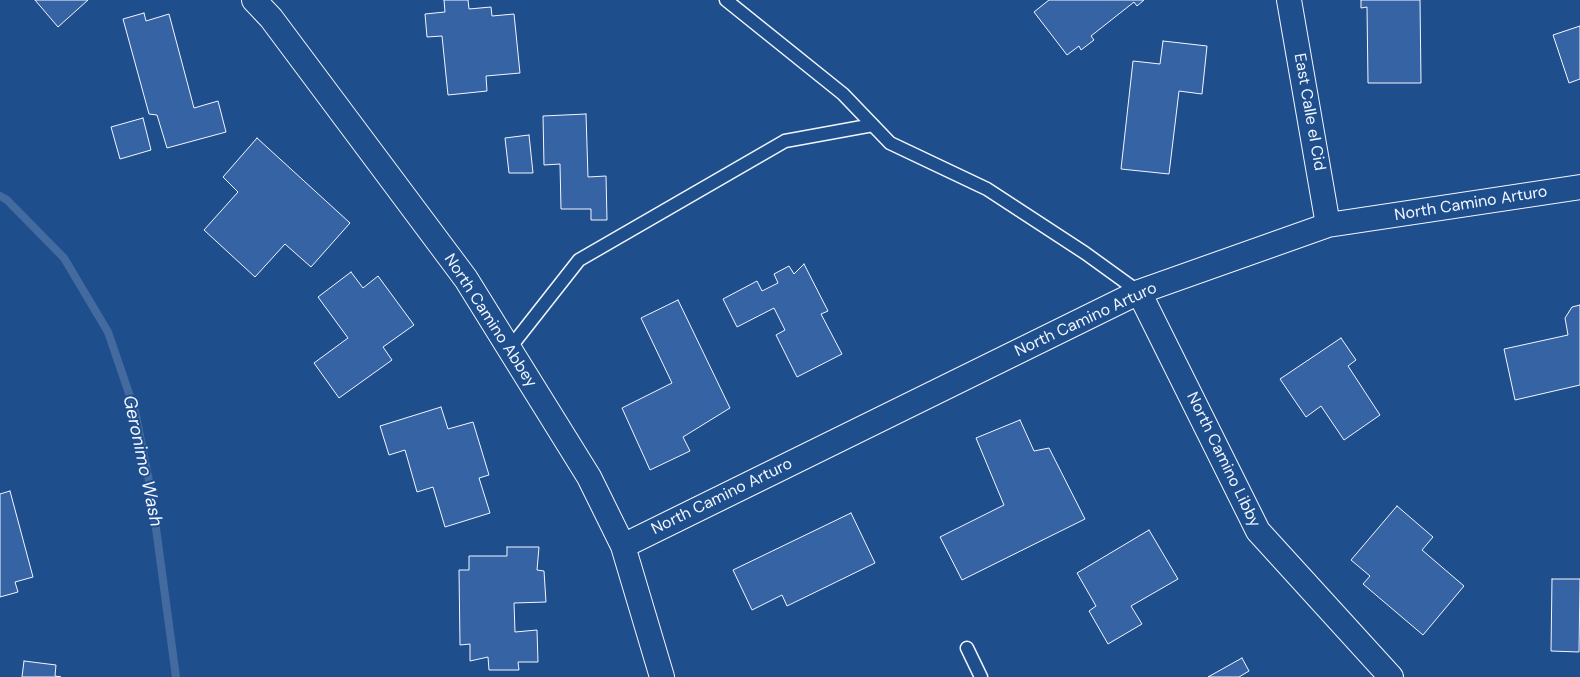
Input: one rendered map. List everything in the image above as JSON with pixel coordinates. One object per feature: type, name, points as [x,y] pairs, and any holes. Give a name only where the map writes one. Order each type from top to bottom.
[{"type":"street","name":"North Camino Abbey","points":[[254,0],[271,18],[466,279],[590,477],[623,546],[662,677]]},
{"type":"street","name":"East Calle el Cid","points":[[1289,0],[1328,225]]},
{"type":"street","name":"North Camino Arturo","points":[[623,546],[1139,292],[1328,225],[1580,187]]},
{"type":"street","name":"North Camino Libby","points":[[1139,292],[1258,531],[1392,677]]},
{"type":"lane","points":[[726,0],[843,94],[890,142],[987,189],[1085,253],[1139,292]]},
{"type":"lane","points":[[509,349],[579,260],[785,141],[873,125]]},
{"type":"lane","points":[[967,648],[981,677]]},
{"type":"building","points":[[35,0],[88,0],[58,27]]},
{"type":"building","points":[[444,0],[468,0],[469,9],[491,7],[492,16],[514,14],[520,73],[486,76],[487,91],[448,95],[442,36],[427,37],[425,14],[445,12]]},
{"type":"building","points":[[1049,0],[1144,0],[1137,6],[1134,2],[1091,36],[1094,40],[1081,50],[1079,46],[1067,55],[1034,12]]},
{"type":"building","points":[[1361,0],[1420,0],[1421,83],[1368,83],[1367,7],[1361,8]]},
{"type":"building","points":[[144,13],[146,21],[169,14],[194,108],[218,101],[226,132],[167,148],[157,115],[149,114],[123,19]]},
{"type":"building","points":[[1580,26],[1580,79],[1569,83],[1553,35]]},
{"type":"building","points":[[1163,41],[1207,46],[1202,94],[1179,91],[1169,174],[1121,169],[1133,61],[1160,64]]},
{"type":"building","points":[[586,114],[588,177],[606,176],[607,220],[591,220],[591,209],[561,209],[560,164],[544,165],[543,116]]},
{"type":"building","points":[[143,118],[151,150],[120,159],[111,127]]},
{"type":"building","points":[[529,135],[533,173],[509,173],[505,138]]},
{"type":"building","points":[[257,138],[350,223],[311,267],[285,244],[255,277],[204,230],[238,192],[223,177]]},
{"type":"building","points":[[804,264],[828,311],[821,314],[842,354],[797,377],[776,335],[785,330],[774,308],[737,327],[723,299],[757,281],[762,291],[778,283],[774,274],[789,266],[794,274]]},
{"type":"building","points":[[351,272],[363,288],[378,276],[414,325],[383,347],[392,360],[339,398],[314,363],[348,338],[318,297]]},
{"type":"building","points":[[678,300],[730,408],[683,437],[690,451],[650,470],[622,408],[672,383],[641,318]]},
{"type":"building","points":[[1580,305],[1580,385],[1515,400],[1504,349],[1568,335],[1565,318],[1572,307]]},
{"type":"building","points":[[1341,338],[1356,360],[1348,366],[1380,415],[1344,440],[1321,406],[1306,417],[1280,379]]},
{"type":"building","points":[[441,407],[448,429],[473,422],[489,475],[479,478],[490,513],[445,527],[433,487],[417,492],[405,450],[389,455],[380,426]]},
{"type":"building","points":[[1020,420],[1034,451],[1049,448],[1085,519],[962,580],[940,537],[1004,505],[976,438]]},
{"type":"building","points":[[10,491],[33,577],[15,582],[18,592],[0,597],[0,494]]},
{"type":"building","points":[[1397,506],[1433,537],[1422,550],[1464,586],[1423,635],[1363,584],[1370,576],[1351,560]]},
{"type":"building","points":[[851,513],[875,563],[787,606],[782,595],[752,610],[733,570]]},
{"type":"building","points":[[1149,530],[1178,579],[1131,606],[1142,624],[1108,644],[1089,611],[1096,606],[1077,573]]},
{"type":"building","points":[[507,547],[539,547],[537,570],[544,571],[546,602],[514,603],[515,632],[537,630],[538,662],[518,662],[519,670],[489,670],[488,657],[470,661],[470,644],[460,645],[459,570],[469,570],[469,556],[507,556]]},
{"type":"building","points":[[1552,579],[1580,579],[1579,652],[1551,651]]},
{"type":"building","points":[[1242,658],[1249,671],[1239,677],[1208,677]]},
{"type":"building","points":[[24,661],[56,665],[55,676],[61,677],[22,677]]},
{"type":"waterway","name":"Geronimo Wash","points":[[0,196],[7,200],[64,258],[108,332],[135,411],[151,491],[176,677]]}]
